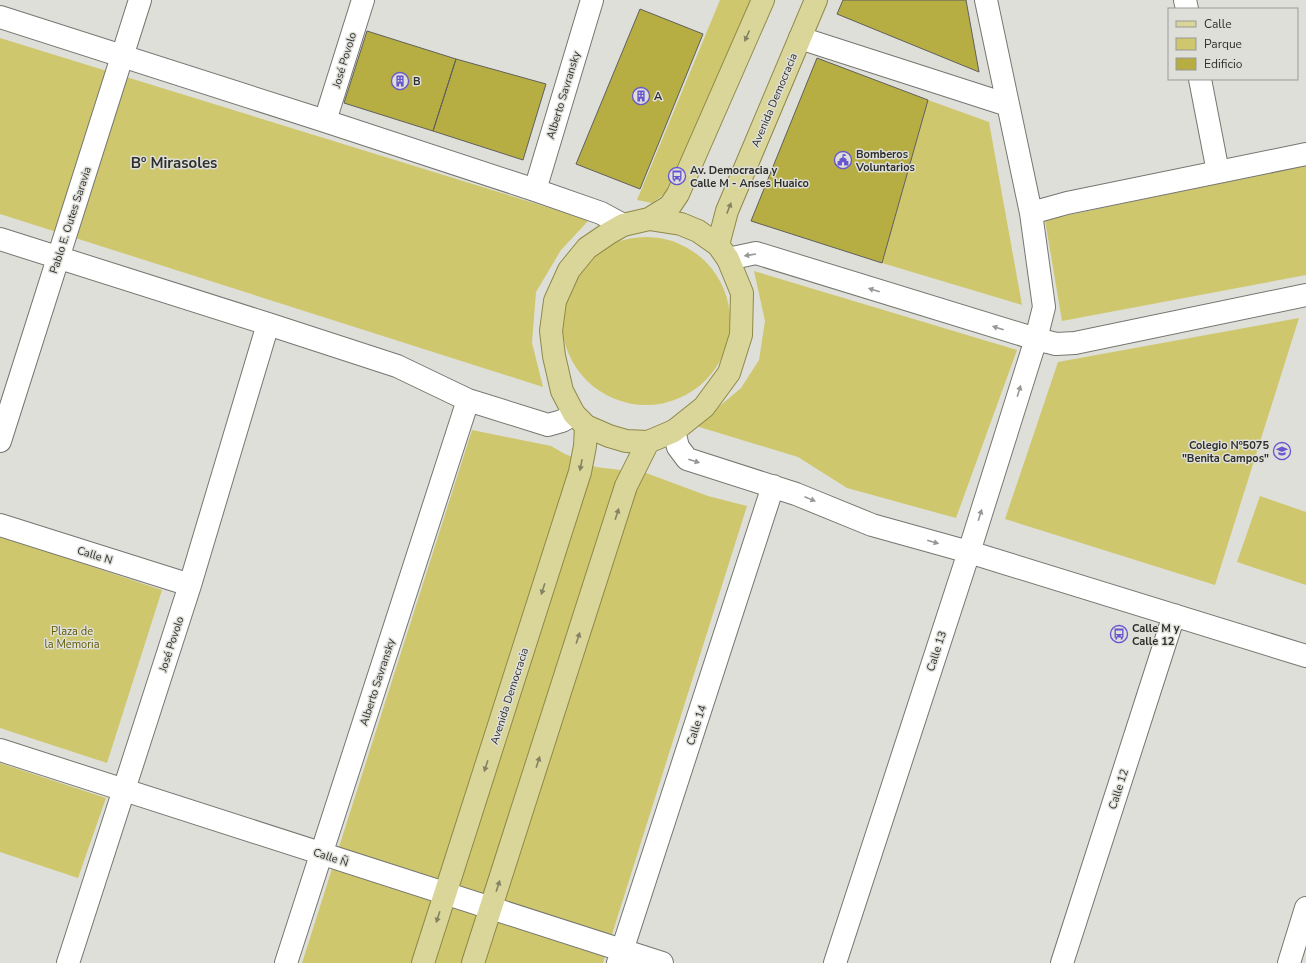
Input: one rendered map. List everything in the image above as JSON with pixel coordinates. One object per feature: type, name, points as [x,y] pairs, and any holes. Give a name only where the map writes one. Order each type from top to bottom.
[{"type":"main road","points":[[649,219],[682,224],[698,230],[723,252],[742,293],[741,335],[729,373],[704,408],[674,431],[648,442],[626,441],[609,436],[580,420],[562,391],[554,356],[551,331],[555,300],[569,270],[587,248],[608,233],[623,225],[649,219],[670,206],[678,194],[763,0]]},
{"type":"main road","name":"Avenida Democracia","points":[[723,252],[727,211],[816,0]]},
{"type":"main road","name":"Avenida Democracia","points":[[423,963],[580,472],[585,446],[580,420]]},
{"type":"main road","points":[[473,963],[626,486],[648,442]]},
{"type":"street","name":"Pablo E. Outes Saravia","points":[[0,440],[140,0]]},
{"type":"street","name":"José Povolo","points":[[325,121],[363,0]]},
{"type":"street","name":"Alberto Savransky","points":[[535,190],[592,0]]},
{"type":"street","name":"Calle 13","points":[[835,963],[969,552],[1036,339],[1044,307],[1031,213],[986,0]]},
{"type":"street","points":[[0,17],[535,190],[601,213],[623,225]]},
{"type":"street","points":[[800,38],[1008,105]]},
{"type":"street","points":[[1200,80],[1218,172]]},
{"type":"street","points":[[1031,213],[1067,203],[1306,154]]},
{"type":"street","points":[[0,239],[397,366],[468,400],[548,425],[562,421],[580,420]]},
{"type":"street","points":[[723,252],[756,253],[1056,344],[1075,343],[1306,295]]},
{"type":"street","name":"José Povolo","points":[[68,963],[190,585],[268,324]]},
{"type":"street","name":"Alberto Savransky","points":[[286,963],[468,400]]},
{"type":"street","points":[[674,431],[678,447],[687,459],[774,486],[872,525],[969,552],[1306,656]]},
{"type":"street","name":"Calle 14","points":[[620,957],[774,486]]},
{"type":"street","name":"Calle N","points":[[0,525],[190,585]]},
{"type":"street","name":"Calle 12","points":[[1062,963],[1174,615]]},
{"type":"street","name":"Calle Ñ","points":[[0,750],[491,908],[620,957],[662,963]]},
{"type":"street","points":[[1289,963],[1302,932],[1306,908]]},
{"type":"green space","points":[[720,0],[752,0],[671,189],[652,203],[637,200]]},
{"type":"green space","points":[[0,38],[589,220],[561,250],[536,292],[532,343],[543,387],[0,214]]},
{"type":"green space","points":[[928,100],[989,122],[1022,305],[882,263]]},
{"type":"green space","points":[[1306,165],[1306,275],[1062,321],[1045,220]]},
{"type":"green space","points":[[646,237],[670,241],[685,247],[699,256],[711,268],[720,282],[726,297],[730,321],[726,345],[720,360],[711,374],[699,386],[685,395],[670,401],[646,405],[622,401],[607,395],[593,386],[581,374],[572,360],[566,345],[562,321],[566,297],[572,282],[581,268],[593,256],[607,247],[622,241]]},
{"type":"green space","points":[[754,271],[1017,350],[956,518],[847,488],[798,457],[696,426],[741,388],[759,360],[765,321]]},
{"type":"green space","points":[[1299,318],[1215,585],[1005,519],[1058,362]]},
{"type":"green space","points":[[472,430],[551,446],[565,454],[596,467],[646,473],[708,496],[747,506],[603,963],[302,963]]},
{"type":"green space","points":[[1260,496],[1306,512],[1306,585],[1237,562]]},
{"type":"green space","name":"Plaza de la Memoria","points":[[0,536],[162,590],[107,763],[0,728]]},
{"type":"green space","points":[[0,763],[106,798],[78,878],[0,852]]},
{"type":"building","points":[[843,0],[966,0],[979,72],[837,14]]},
{"type":"building","name":"A","points":[[640,9],[703,34],[640,189],[576,164]]},
{"type":"building","name":"B","points":[[367,31],[456,59],[433,131],[344,103]]},
{"type":"building","name":"Bomberos Voluntarios","points":[[817,58],[928,100],[882,263],[751,221]]},
{"type":"building","points":[[456,59],[546,84],[523,160],[433,131]]},
{"type":"place","name":"B","points":[[400,81]]},
{"type":"place","name":"A","points":[[641,96]]},
{"type":"place","name":"Bomberos Voluntarios","points":[[843,160]]},
{"type":"place","name":"Av. Democracia y Calle M - Anses Huaico","points":[[677,176]]},
{"type":"place","name":"Colegio Nº5075 \"Benita Campos\"","points":[[1282,451]]},
{"type":"place","name":"Calle M y Calle 12","points":[[1119,634]]},
{"type":"district","name":"Bº Mirasoles","points":[[174,163]]}]
